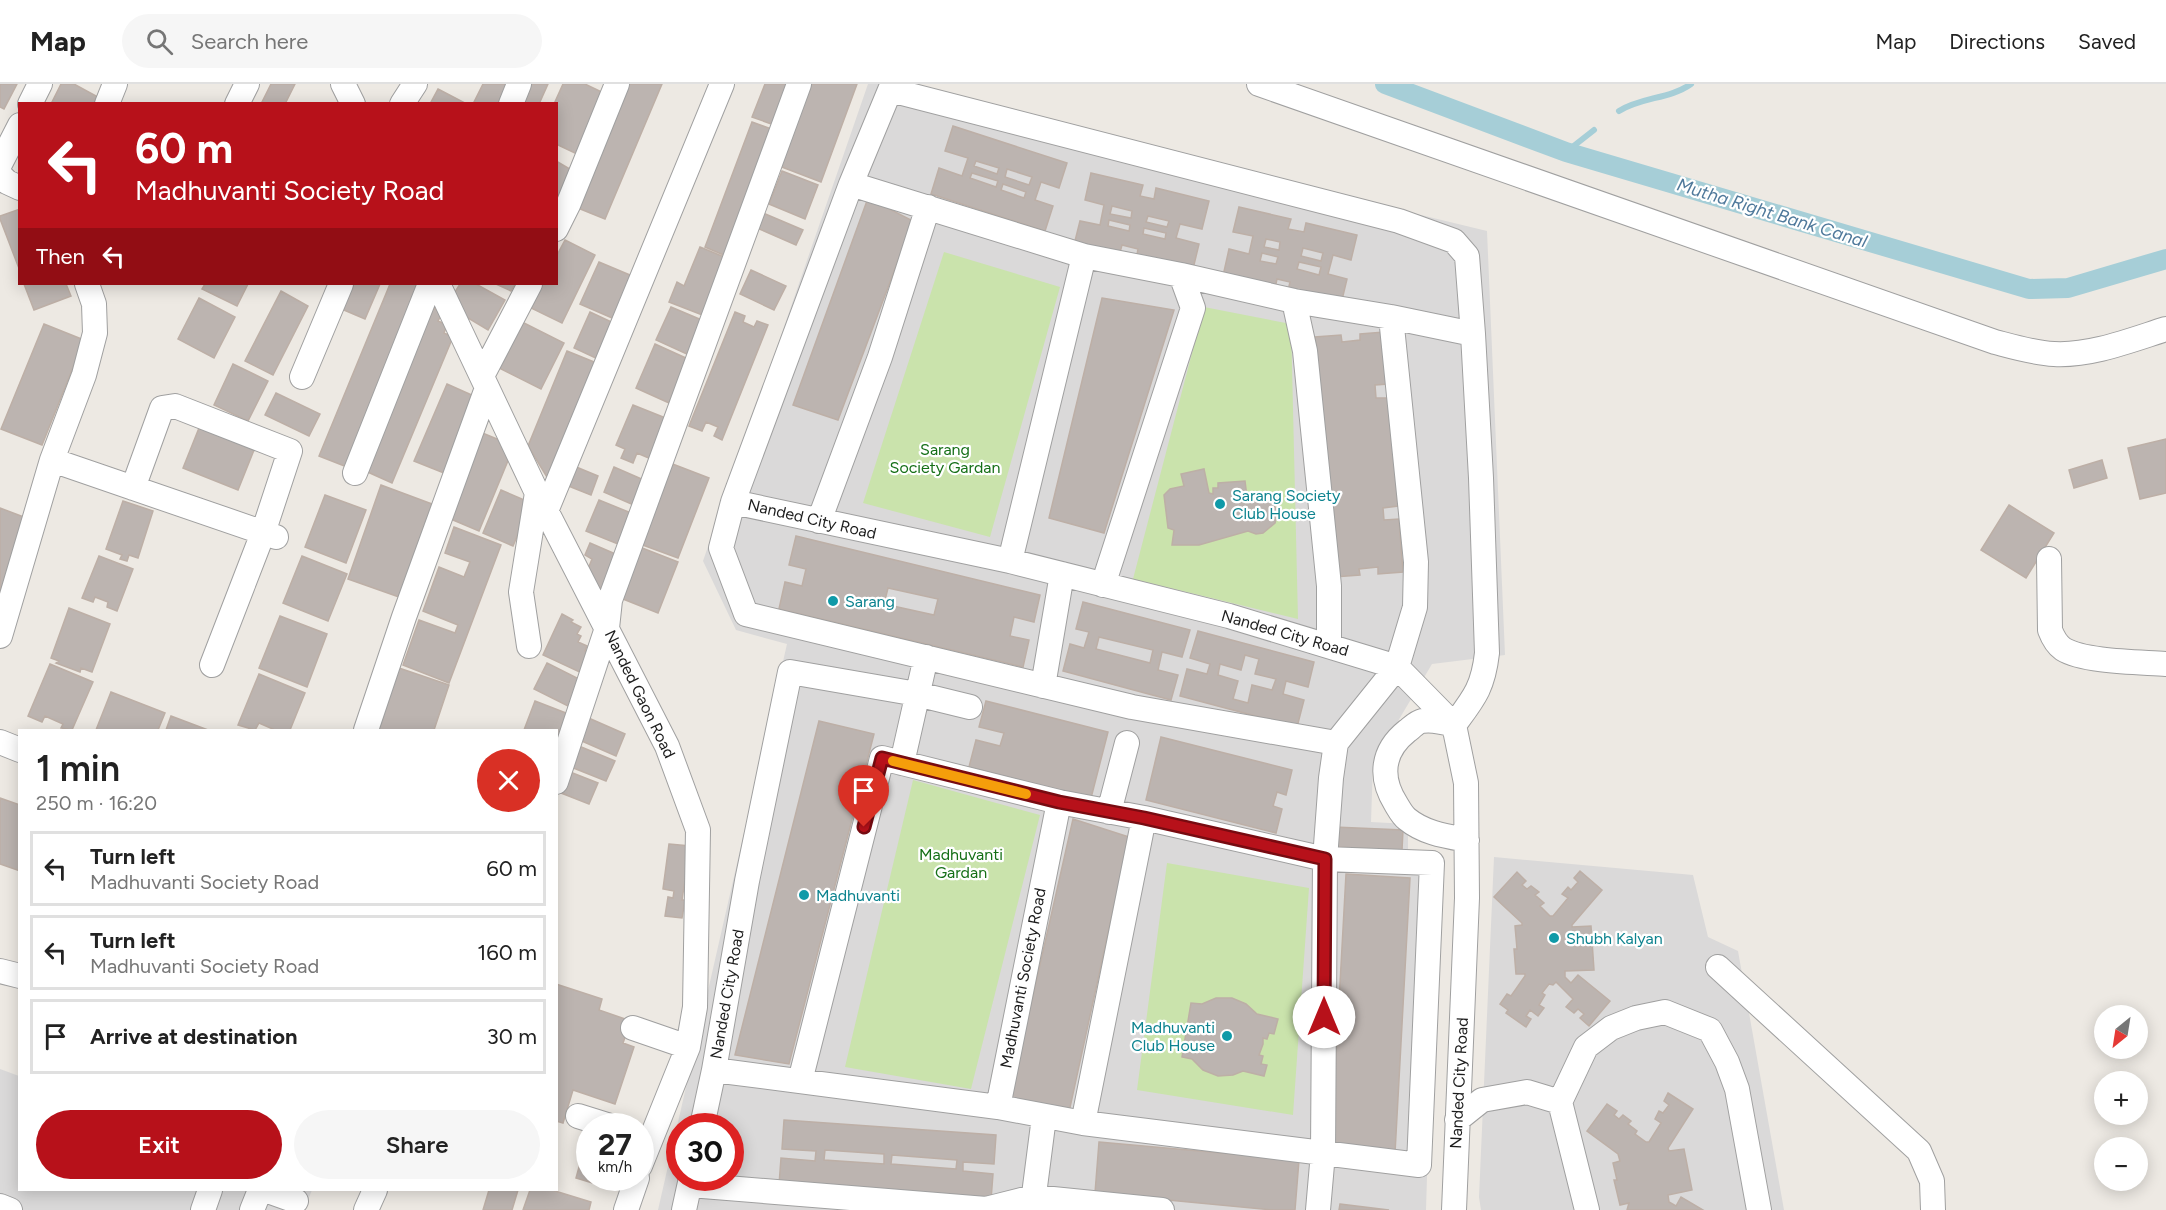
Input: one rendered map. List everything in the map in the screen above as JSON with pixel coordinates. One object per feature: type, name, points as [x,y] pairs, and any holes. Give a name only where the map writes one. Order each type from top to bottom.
[{"type":"street","points":[[31,102],[40,84]]},
{"type":"street","points":[[108,102],[115,84]]},
{"type":"street","points":[[238,102],[247,84]]},
{"type":"street","points":[[343,84],[352,102]]},
{"type":"street","points":[[403,102],[415,84]]},
{"type":"street","points":[[512,102],[519,84]]},
{"type":"street","points":[[558,225],[617,84]]},
{"type":"street","points":[[529,646],[520,592],[542,502],[722,84]]},
{"type":"street","points":[[558,776],[607,628],[610,600],[799,84]]},
{"type":"street","points":[[1259,84],[1995,342],[2033,352],[2056,354],[2091,350],[2166,329]]},
{"type":"street","points":[[734,502],[851,184],[891,90],[1399,221],[1454,241],[1467,256],[1473,334],[1481,478],[1485,675],[1478,693],[1454,724],[1438,720],[1420,721],[1395,741],[1388,753],[1385,775],[1389,793],[1405,818],[1427,832],[1467,840]]},
{"type":"street","points":[[0,164],[18,129]]},
{"type":"street","points":[[0,175],[7,182],[18,187]]},
{"type":"street","points":[[851,184],[1084,256],[1181,274],[1294,301],[1391,317],[1473,334]]},
{"type":"street","points":[[819,521],[880,357],[928,207]]},
{"type":"street","points":[[1010,561],[1084,256]]},
{"type":"street","points":[[1103,585],[1193,308],[1181,274]]},
{"type":"street","points":[[0,636],[52,460],[84,375],[95,333],[94,304],[87,285]]},
{"type":"street","points":[[302,377],[341,285]]},
{"type":"street","points":[[355,473],[430,285]]},
{"type":"street","name":"Nanded Gaon Road","points":[[438,285],[542,502],[668,746],[699,830],[695,1007],[688,1047],[654,1121]]},
{"type":"street","points":[[366,729],[485,382],[530,285]]},
{"type":"street","points":[[1294,301],[1305,351],[1329,586],[1329,645]]},
{"type":"street","points":[[1318,1210],[1323,1153],[1325,859],[1336,743],[1397,667],[1415,607],[1416,562],[1391,317]]},
{"type":"street","points":[[134,488],[162,408],[175,406],[290,451],[269,535],[212,665]]},
{"type":"street","points":[[52,460],[269,535]]},
{"type":"street","name":"Nanded City Road","points":[[926,657],[746,614],[721,548],[734,502],[1010,561],[1229,616],[1329,645],[1397,667],[1454,724],[1466,783],[1467,840],[1467,898],[1454,1210]]},
{"type":"street","points":[[2049,559],[2050,630],[2054,640],[2061,648],[2091,657],[2166,664]]},
{"type":"street","points":[[1043,686],[1062,574]]},
{"type":"street","points":[[902,763],[926,657],[1132,707],[1336,743]]},
{"type":"street","name":"Nanded City Road","points":[[705,1113],[747,881],[790,672],[917,694]]},
{"type":"street","points":[[917,694],[970,707]]},
{"type":"street","points":[[0,742],[18,749]]},
{"type":"street","points":[[1109,812],[1127,743]]},
{"type":"street","points":[[714,1070],[998,1107],[1083,1124],[1419,1165],[1432,863],[1325,859],[1144,818],[1059,802],[882,758],[800,1081]]},
{"type":"street","name":"Madhuvanti Society Road","points":[[998,1107],[1059,802]]},
{"type":"street","points":[[1083,1124],[1144,818]]},
{"type":"street","points":[[1719,967],[1919,1151],[1932,1181],[1933,1210]]},
{"type":"street","points":[[0,971],[18,976]]},
{"type":"street","points":[[1587,1210],[1560,1102],[1586,1047],[1611,1028],[1636,1018],[1665,1012],[1710,1030],[1727,1062],[1737,1089],[1759,1210]]},
{"type":"street","points":[[633,1028],[688,1047]]},
{"type":"street","points":[[1457,1120],[1482,1100],[1527,1092],[1560,1102]]},
{"type":"street","points":[[1033,1204],[1044,1117]]},
{"type":"street","points":[[744,1186],[986,1209],[1033,1204],[1162,1210]]},
{"type":"street","points":[[203,1210],[210,1191]]},
{"type":"street","points":[[252,1210],[260,1191]]},
{"type":"street","points":[[268,1191],[296,1201]]},
{"type":"street","points":[[366,1210],[375,1191]]},
{"type":"street","points":[[626,1210],[633,1191]]},
{"type":"street","points":[[684,1210],[688,1191]]},
{"type":"street","points":[[0,1206],[10,1210]]},
{"type":"shaded area","points":[[868,84],[879,84],[1487,231],[1505,655],[1432,664],[1373,763],[1371,822],[1408,824],[1408,852],[1437,851],[1426,1210],[658,1210],[666,1175],[666,1191],[744,1191],[744,1113],[680,1113],[787,644],[736,630],[703,561]]},
{"type":"shaded area","name":"Shubh Kalyan","points":[[1494,857],[1693,875],[1708,937],[1738,951],[1784,1210],[1481,1210],[1479,1197]]},
{"type":"shaded area","points":[[0,1069],[18,1076],[18,1191],[312,1191],[304,1210],[0,1210]]},
{"type":"green space","name":"Sarang Society Gardan","points":[[944,252],[1060,287],[990,537],[863,503]]},
{"type":"green space","points":[[1204,307],[1291,324],[1298,619],[1133,579]]},
{"type":"green space","name":"Madhuvanti Gardan","points":[[913,780],[1040,815],[971,1089],[845,1067]]},
{"type":"green space","points":[[1167,863],[1309,888],[1293,1115],[1137,1090]]},
{"type":"building","points":[[0,84],[17,84],[4,109],[0,107]]},
{"type":"building","points":[[61,84],[74,84],[98,97],[96,102],[52,102]]},
{"type":"building","points":[[271,84],[295,84],[286,102],[262,102]]},
{"type":"building","points":[[483,84],[509,84],[506,102],[474,102]]},
{"type":"building","points":[[524,84],[548,84],[540,102],[516,102]]},
{"type":"building","points":[[563,84],[585,84],[606,94],[577,154],[558,145],[558,102],[555,102]]},
{"type":"building","points":[[624,84],[662,84],[605,219],[573,206]]},
{"type":"building","points":[[765,84],[793,84],[777,126],[752,117]]},
{"type":"building","points":[[804,84],[857,84],[821,182],[774,164]]},
{"type":"building","points":[[438,89],[463,102],[431,102]]},
{"type":"building","points":[[752,122],[774,130],[726,256],[705,247]]},
{"type":"building","points":[[953,126],[1067,163],[1059,188],[1041,182],[1035,200],[1053,206],[1045,231],[931,194],[939,168],[962,176],[968,158],[945,151]],"holes":[[[976,161],[999,168],[997,174],[974,166]],[[1007,169],[1032,177],[1029,185],[1005,177]],[[972,173],[998,181],[996,187],[970,178]],[[1003,184],[1026,192],[1024,198],[1001,190]]]},
{"type":"building","points":[[558,162],[575,172],[558,202]]},
{"type":"building","points":[[782,171],[818,185],[805,219],[769,204]]},
{"type":"building","points":[[1091,173],[1143,185],[1140,196],[1154,199],[1156,188],[1209,201],[1202,229],[1180,224],[1176,238],[1199,244],[1192,273],[1136,260],[1138,249],[1122,245],[1119,256],[1074,245],[1080,221],[1100,225],[1104,205],[1085,200]],"holes":[[[1112,206],[1132,211],[1131,218],[1110,214]],[[1148,216],[1169,221],[1167,227],[1146,222]],[[1109,220],[1130,225],[1129,231],[1108,226]],[[1144,228],[1166,233],[1165,239],[1143,234]]]},
{"type":"building","points":[[868,198],[913,221],[838,420],[793,405]]},
{"type":"building","points":[[1239,207],[1291,219],[1288,229],[1304,232],[1306,223],[1357,235],[1351,260],[1333,255],[1328,274],[1347,279],[1341,304],[1288,291],[1290,282],[1277,279],[1275,288],[1223,276],[1229,249],[1249,254],[1253,236],[1233,232]],"holes":[[[1266,239],[1280,242],[1279,250],[1264,247]],[[1303,248],[1323,253],[1321,261],[1301,256]],[[1262,253],[1278,257],[1276,264],[1260,261]],[[1299,262],[1321,267],[1319,275],[1297,269]]]},
{"type":"building","points":[[18,210],[18,266],[0,219],[0,216]]},
{"type":"building","points":[[763,213],[803,230],[796,245],[757,228]]},
{"type":"building","points":[[565,240],[595,255],[562,323],[531,308],[542,285],[558,285],[558,253]]},
{"type":"building","points":[[700,247],[729,259],[705,316],[669,302],[677,282],[684,286]]},
{"type":"building","points":[[599,262],[637,278],[619,321],[580,304]]},
{"type":"building","points":[[751,270],[786,286],[774,310],[740,294]]},
{"type":"building","points":[[24,285],[66,285],[71,296],[34,310]]},
{"type":"building","points":[[204,285],[248,285],[237,306],[202,289]]},
{"type":"building","points":[[347,285],[380,285],[365,319],[337,307]]},
{"type":"building","points":[[390,285],[423,285],[347,467],[319,456]]},
{"type":"building","points":[[459,285],[478,285],[505,300],[488,330],[463,315],[453,295]]},
{"type":"building","points":[[498,285],[514,285],[511,291]]},
{"type":"building","points":[[281,291],[308,306],[273,375],[245,361]]},
{"type":"building","points":[[199,298],[235,317],[214,358],[178,339]]},
{"type":"building","points":[[1102,298],[1174,310],[1104,533],[1049,518]]},
{"type":"building","points":[[430,307],[443,312],[438,321],[447,325],[444,333],[453,337],[392,483],[361,469]]},
{"type":"building","points":[[671,307],[704,321],[689,355],[656,340]]},
{"type":"building","points":[[590,312],[616,324],[600,360],[574,348]]},
{"type":"building","points":[[735,312],[745,316],[743,322],[754,327],[757,321],[768,325],[722,440],[714,436],[718,427],[706,422],[702,431],[689,426]]},
{"type":"building","points":[[522,322],[564,343],[541,389],[499,368]]},
{"type":"building","points":[[44,324],[84,340],[42,445],[1,429]]},
{"type":"building","points":[[1384,332],[1388,384],[1375,385],[1376,398],[1389,398],[1398,506],[1383,508],[1384,520],[1399,519],[1403,572],[1378,574],[1378,567],[1359,569],[1360,575],[1334,577],[1315,337],[1341,335],[1342,342],[1360,340],[1360,334]]},
{"type":"building","points":[[655,344],[688,359],[669,403],[636,388]]},
{"type":"building","points":[[567,351],[599,364],[550,482],[528,446]]},
{"type":"building","points":[[233,364],[268,381],[248,421],[214,405]]},
{"type":"building","points":[[447,384],[476,397],[444,473],[414,461]]},
{"type":"building","points":[[276,393],[320,414],[309,436],[265,415]]},
{"type":"building","points":[[633,405],[668,419],[651,459],[637,453],[633,463],[621,458],[625,449],[616,445]]},
{"type":"building","points":[[201,423],[256,445],[238,490],[183,468]]},
{"type":"building","points":[[480,432],[514,446],[479,531],[446,517]]},
{"type":"building","points":[[2166,439],[2166,493],[2140,499],[2128,448]]},
{"type":"building","points":[[2102,460],[2107,478],[2074,488],[2069,470]]},
{"type":"building","points":[[670,463],[709,478],[678,558],[640,544]]},
{"type":"building","points":[[569,464],[598,476],[591,495],[561,483]]},
{"type":"building","points":[[614,467],[646,481],[636,506],[604,492]]},
{"type":"building","name":"Sarang Society Club House","points":[[1204,469],[1209,493],[1213,494],[1213,488],[1218,488],[1218,483],[1245,481],[1247,497],[1259,494],[1267,496],[1276,508],[1275,523],[1263,533],[1256,534],[1248,531],[1199,545],[1172,545],[1174,530],[1168,528],[1164,495],[1170,489],[1184,486],[1181,474]]},
{"type":"building","points":[[381,485],[432,504],[399,597],[348,579]]},
{"type":"building","points":[[501,490],[531,503],[513,546],[483,533]]},
{"type":"building","points":[[325,495],[366,510],[346,563],[305,547]]},
{"type":"building","points":[[599,500],[636,515],[623,546],[586,531]]},
{"type":"building","points":[[123,501],[153,511],[138,558],[129,555],[127,561],[120,559],[122,555],[106,549]]},
{"type":"building","points":[[2009,505],[2054,533],[2026,578],[1981,550]]},
{"type":"building","points":[[0,508],[29,519],[0,595]]},
{"type":"building","points":[[454,527],[501,545],[449,683],[403,665],[419,620],[455,633],[458,625],[423,611],[439,567],[464,577],[470,562],[445,553]]},
{"type":"building","name":"Sarang","points":[[796,536],[1040,595],[1034,622],[1014,617],[1010,636],[1029,640],[1023,667],[779,609],[785,582],[802,586],[806,569],[789,565]],"holes":[[[888,588],[938,599],[934,615],[884,604]]]},
{"type":"building","points":[[590,543],[620,556],[606,590],[583,581],[592,559],[585,555]]},
{"type":"building","points":[[637,546],[678,562],[658,613],[618,597]]},
{"type":"building","points":[[99,556],[133,569],[117,611],[107,607],[108,602],[95,597],[93,602],[82,598]]},
{"type":"building","points":[[302,556],[347,574],[328,621],[283,603]]},
{"type":"building","points":[[1083,602],[1190,630],[1182,657],[1162,652],[1158,670],[1178,675],[1171,700],[1063,671],[1070,644],[1084,648],[1089,632],[1076,629]],"holes":[[[1099,637],[1153,650],[1150,663],[1096,649]]]},
{"type":"building","points":[[69,608],[110,624],[92,672],[81,668],[80,672],[56,663],[59,661],[51,658]]},
{"type":"building","points":[[562,614],[581,627],[577,634],[581,636],[578,642],[587,646],[585,651],[593,655],[584,674],[543,655]]},
{"type":"building","points":[[280,616],[327,634],[307,687],[259,668]]},
{"type":"building","points":[[1198,631],[1314,662],[1308,687],[1286,681],[1283,694],[1304,700],[1297,727],[1180,696],[1187,669],[1207,674],[1210,664],[1190,658]],"holes":[[[1245,655],[1259,659],[1255,674],[1276,679],[1272,690],[1252,685],[1248,703],[1233,699],[1238,681],[1218,675],[1220,664],[1241,670]]]},
{"type":"building","points":[[547,663],[585,682],[572,708],[534,689]]},
{"type":"building","points":[[50,664],[93,682],[72,729],[61,728],[63,724],[45,716],[42,722],[28,716]]},
{"type":"building","points":[[399,668],[449,685],[434,729],[378,729]]},
{"type":"building","points":[[259,674],[305,693],[290,729],[273,729],[259,723],[256,729],[238,725]]},
{"type":"building","points":[[111,692],[165,713],[158,729],[96,729]]},
{"type":"building","points":[[535,701],[571,715],[558,743],[558,729],[524,729]]},
{"type":"building","points":[[986,701],[1108,732],[1091,798],[969,767],[976,740],[1000,746],[1004,733],[979,727]]},
{"type":"building","points":[[171,716],[205,729],[166,729]]},
{"type":"building","points":[[584,716],[625,734],[616,756],[575,738]]},
{"type":"building","name":"Madhuvanti","points":[[819,721],[874,734],[789,1064],[735,1055]]},
{"type":"building","points":[[1161,737],[1292,770],[1286,795],[1277,792],[1273,806],[1282,809],[1276,833],[1146,800]]},
{"type":"building","points":[[574,744],[615,761],[606,781],[566,765]]},
{"type":"building","points":[[565,770],[598,783],[589,804],[558,792]]},
{"type":"building","points":[[0,798],[18,804],[18,870],[0,864]]},
{"type":"building","points":[[1073,819],[1129,837],[1069,1112],[1010,1097]]},
{"type":"building","points":[[1334,827],[1403,830],[1402,850],[1333,847]]},
{"type":"building","points":[[669,844],[690,846],[682,900],[685,900],[682,918],[665,916],[668,897],[673,898],[674,891],[663,889]]},
{"type":"building","name":"Shubh Kalyan","points":[[1580,871],[1602,890],[1572,925],[1572,927],[1591,926],[1594,970],[1565,971],[1565,977],[1571,983],[1578,975],[1610,1001],[1589,1026],[1580,1018],[1584,1014],[1578,1009],[1574,1013],[1566,1007],[1573,999],[1556,982],[1553,985],[1549,984],[1542,993],[1545,995],[1539,1005],[1544,1008],[1538,1016],[1530,1010],[1526,1016],[1531,1019],[1526,1027],[1506,1013],[1508,1010],[1500,1004],[1507,994],[1511,996],[1525,976],[1525,974],[1516,974],[1514,949],[1517,949],[1515,926],[1522,925],[1522,923],[1494,897],[1517,872],[1526,881],[1522,885],[1527,889],[1531,886],[1539,892],[1535,895],[1544,903],[1540,906],[1550,916],[1553,916],[1568,898],[1562,894],[1568,887],[1571,890],[1578,882],[1574,878]]},
{"type":"building","points":[[1346,874],[1410,878],[1395,1153],[1331,1149]]},
{"type":"building","points":[[558,985],[602,999],[599,1010],[631,1021],[623,1043],[634,1047],[615,1104],[573,1090],[563,1123],[558,1122]]},
{"type":"building","name":"Madhuvanti Club House","points":[[1216,998],[1232,998],[1246,1004],[1257,1014],[1278,1019],[1274,1034],[1269,1033],[1267,1039],[1263,1038],[1259,1055],[1263,1056],[1261,1064],[1267,1065],[1264,1076],[1243,1071],[1233,1075],[1218,1076],[1203,1070],[1192,1059],[1182,1057],[1191,1003],[1202,1004]]},
{"type":"building","points":[[1668,1093],[1693,1109],[1668,1148],[1669,1151],[1684,1149],[1692,1190],[1668,1195],[1669,1202],[1676,1206],[1681,1197],[1703,1210],[1627,1210],[1629,1203],[1620,1205],[1614,1180],[1617,1180],[1613,1163],[1620,1161],[1618,1154],[1587,1131],[1607,1104],[1617,1111],[1614,1115],[1619,1119],[1623,1115],[1631,1121],[1628,1124],[1637,1131],[1635,1134],[1649,1142],[1661,1123],[1655,1119],[1659,1111],[1663,1113],[1669,1105],[1664,1101]]},
{"type":"building","points":[[784,1120],[996,1135],[994,1164],[963,1162],[963,1171],[993,1174],[991,1200],[779,1185],[781,1158],[815,1161],[816,1151],[782,1149]],"holes":[[[825,1150],[884,1154],[884,1164],[824,1160]],[[892,1155],[957,1160],[956,1169],[891,1164]]]},
{"type":"building","points":[[1099,1142],[1299,1160],[1295,1210],[1273,1210],[1095,1193]]},
{"type":"building","points":[[489,1191],[518,1191],[512,1210],[483,1210]]},
{"type":"building","points":[[530,1191],[555,1191],[591,1202],[589,1210],[523,1210]]},
{"type":"building","points":[[1340,1204],[1389,1210],[1339,1210]]},
{"type":"waterway","name":"Mutha Right Bank Canal","points":[[1385,84],[1566,152],[2029,289],[2068,288],[2166,259]]},
{"type":"waterway","points":[[1619,111],[1637,103],[1674,93],[1691,84]]},
{"type":"waterway","points":[[1566,152],[1594,130]]},
{"type":"slow traffic","points":[[893,761],[1026,794]]},
{"type":"place","name":"Sarang Society Club House","points":[[1220,504]]},
{"type":"place","name":"Sarang","points":[[833,601]]},
{"type":"place","name":"Madhuvanti","points":[[804,895]]},
{"type":"place","name":"Shubh Kalyan","points":[[1554,938]]},
{"type":"place","name":"Madhuvanti Club House","points":[[1227,1036]]},
{"type":"route","points":[[864,827],[882,758],[1059,802],[1144,818],[1325,859],[1324,1017]]}]
